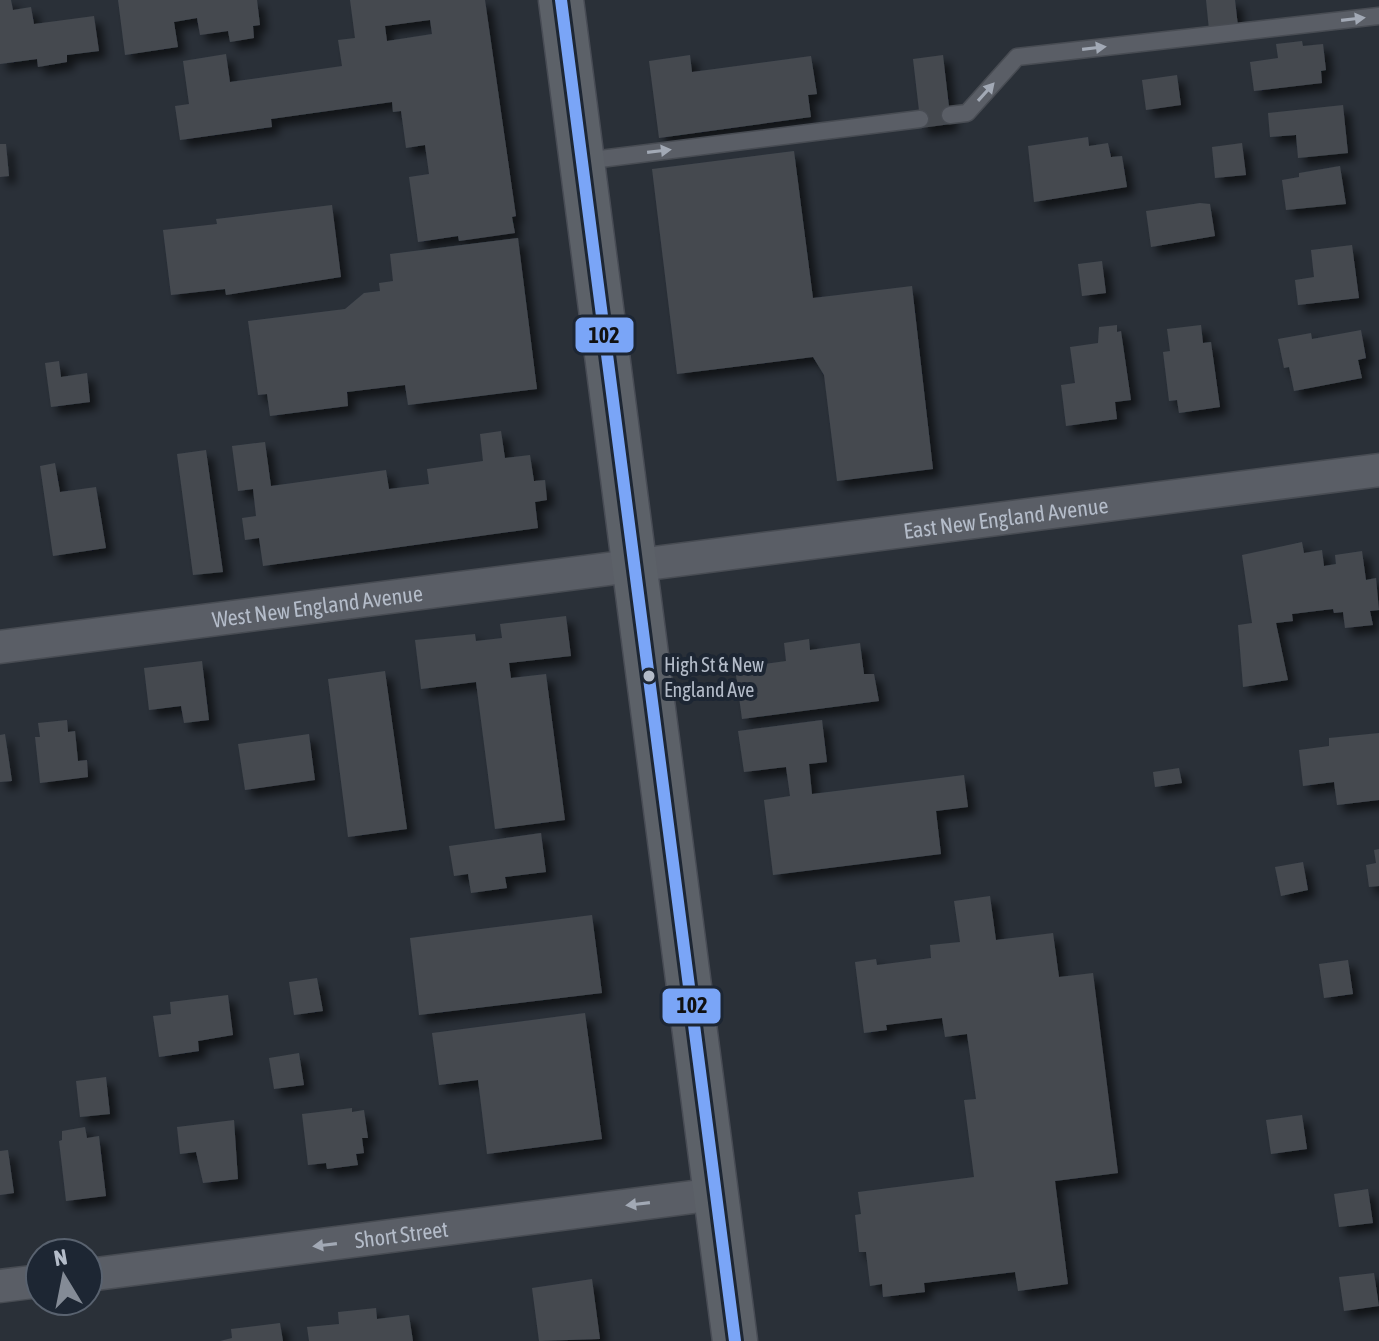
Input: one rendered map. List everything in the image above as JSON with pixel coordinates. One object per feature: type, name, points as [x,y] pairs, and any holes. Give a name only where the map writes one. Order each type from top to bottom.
[{"type":"main road","points":[[561,0],[735,1341]]},
{"type":"street","name":"East New England Avenue","points":[[634,565],[1379,470]]},
{"type":"street","name":"West New England Avenue","points":[[0,647],[634,565]]},
{"type":"street","name":"Short Street","points":[[104,1273],[716,1194]]},
{"type":"street","points":[[0,1286],[24,1283]]},
{"type":"lane","points":[[950,115],[967,113],[1017,57],[1379,16]]},
{"type":"lane","points":[[582,161],[920,119]]},
{"type":"building","points":[[0,0],[11,0],[13,10],[31,7],[34,24],[94,16],[99,51],[67,55],[67,62],[38,67],[37,59],[0,64]]},
{"type":"building","points":[[118,0],[257,0],[260,25],[253,26],[254,38],[230,42],[228,31],[200,35],[197,18],[174,22],[178,47],[125,55]]},
{"type":"building","points":[[350,0],[485,0],[516,216],[512,217],[515,233],[459,241],[458,236],[418,242],[409,177],[429,174],[425,145],[406,148],[401,111],[393,112],[392,102],[271,119],[272,127],[180,140],[175,106],[189,104],[183,61],[226,54],[230,82],[342,66],[338,40],[355,38]],"holes":[[[430,20],[432,34],[387,41],[385,26]]]},
{"type":"building","points":[[1206,0],[1235,0],[1238,26],[1209,30]]},
{"type":"building","points":[[1302,41],[1303,46],[1323,44],[1326,70],[1321,71],[1322,83],[1254,91],[1250,62],[1278,58],[1276,44]]},
{"type":"building","points":[[690,55],[692,72],[811,56],[817,94],[808,95],[811,117],[659,138],[649,61]]},
{"type":"building","points":[[943,55],[951,124],[921,128],[913,59]]},
{"type":"building","points":[[1177,75],[1181,105],[1146,110],[1142,80]]},
{"type":"building","points":[[1343,105],[1348,153],[1298,158],[1296,135],[1270,137],[1268,113]]},
{"type":"building","points":[[1088,137],[1089,146],[1108,143],[1111,157],[1122,156],[1127,187],[1034,202],[1028,146]]},
{"type":"building","points":[[1242,143],[1246,175],[1215,178],[1212,147]]},
{"type":"building","points":[[0,144],[6,144],[9,176],[0,177]]},
{"type":"building","points":[[794,151],[813,298],[912,286],[933,469],[837,481],[824,375],[813,357],[677,374],[652,169]]},
{"type":"building","points":[[1340,166],[1346,204],[1286,210],[1282,180],[1299,177],[1299,173]]},
{"type":"building","points":[[1210,204],[1215,236],[1151,247],[1146,211]]},
{"type":"building","points":[[332,205],[341,277],[226,295],[225,289],[171,295],[163,230],[217,224],[216,219]]},
{"type":"building","points":[[518,238],[537,389],[408,405],[405,385],[347,392],[348,406],[270,416],[267,394],[258,395],[248,321],[345,309],[364,293],[380,291],[379,283],[393,281],[390,254]]},
{"type":"building","points":[[1352,245],[1359,298],[1298,305],[1295,280],[1314,277],[1311,250]]},
{"type":"building","points":[[1102,261],[1106,293],[1082,296],[1078,264]]},
{"type":"building","points":[[1117,325],[1117,332],[1121,331],[1131,400],[1115,402],[1117,419],[1066,426],[1061,385],[1075,383],[1070,347],[1098,343],[1099,327]]},
{"type":"building","points":[[1201,325],[1203,343],[1211,342],[1220,407],[1179,413],[1177,400],[1169,401],[1163,352],[1170,351],[1167,329]]},
{"type":"building","points":[[1361,330],[1366,358],[1358,360],[1362,378],[1294,391],[1289,367],[1284,368],[1278,339],[1311,333],[1312,339]]},
{"type":"building","points":[[59,361],[61,377],[87,373],[90,402],[51,407],[45,363]]},
{"type":"building","points":[[501,431],[505,458],[530,455],[534,481],[545,480],[547,500],[535,502],[538,528],[263,566],[259,538],[245,540],[242,518],[256,516],[253,489],[238,491],[232,446],[265,442],[271,486],[386,470],[389,489],[429,484],[427,469],[483,461],[480,434]]},
{"type":"building","points":[[206,450],[223,572],[193,575],[177,454]]},
{"type":"building","points":[[55,463],[60,492],[96,487],[106,548],[53,556],[40,466]]},
{"type":"building","points":[[1302,542],[1304,553],[1322,550],[1324,566],[1336,564],[1335,555],[1362,551],[1366,580],[1376,578],[1379,610],[1370,611],[1373,625],[1345,628],[1343,612],[1334,613],[1333,609],[1292,614],[1293,621],[1276,623],[1288,680],[1243,687],[1238,625],[1252,623],[1242,555]]},
{"type":"building","points":[[566,616],[571,656],[509,663],[511,678],[546,674],[565,820],[495,829],[476,682],[421,689],[415,640],[475,634],[476,641],[502,638],[500,624]]},
{"type":"building","points":[[809,639],[810,650],[860,643],[864,674],[874,674],[879,701],[742,719],[735,668],[786,661],[784,643]]},
{"type":"building","points":[[202,661],[209,720],[184,723],[181,706],[149,710],[144,668]]},
{"type":"building","points":[[385,671],[407,829],[348,837],[328,679]]},
{"type":"building","points":[[67,720],[68,732],[75,731],[78,761],[87,760],[88,777],[40,783],[35,737],[40,737],[38,723]]},
{"type":"building","points":[[822,720],[827,762],[809,764],[812,794],[964,775],[968,807],[936,811],[941,854],[773,875],[764,800],[790,796],[786,767],[744,772],[738,731]]},
{"type":"building","points":[[1379,733],[1379,800],[1337,805],[1334,782],[1303,786],[1299,750],[1329,746],[1329,738]]},
{"type":"building","points":[[5,734],[12,781],[0,782],[0,735]]},
{"type":"building","points":[[309,734],[315,780],[245,790],[238,744]]},
{"type":"building","points":[[1179,768],[1182,783],[1155,787],[1153,772]]},
{"type":"building","points":[[541,833],[546,872],[505,877],[507,888],[471,893],[468,874],[454,876],[449,846]]},
{"type":"building","points":[[1379,849],[1379,886],[1369,887],[1366,865],[1376,863],[1374,850]]},
{"type":"building","points":[[1303,862],[1308,890],[1281,896],[1275,867]]},
{"type":"building","points":[[990,896],[996,940],[1053,933],[1059,977],[1093,973],[1118,1173],[1055,1181],[1068,1284],[1018,1291],[1015,1272],[924,1283],[925,1292],[883,1297],[882,1284],[870,1286],[866,1252],[859,1252],[855,1215],[861,1214],[858,1192],[974,1177],[964,1100],[976,1099],[967,1034],[945,1037],[942,1018],[886,1025],[887,1030],[864,1033],[855,962],[876,959],[877,965],[931,958],[930,945],[960,942],[954,901]]},
{"type":"building","points":[[592,915],[602,993],[419,1015],[410,938]]},
{"type":"building","points":[[1348,960],[1353,994],[1324,998],[1319,964]]},
{"type":"building","points":[[317,978],[323,1011],[294,1015],[289,982]]},
{"type":"building","points":[[228,995],[233,1035],[198,1041],[199,1051],[159,1057],[153,1016],[171,1014],[170,1002]]},
{"type":"building","points":[[585,1013],[602,1139],[487,1154],[478,1080],[439,1085],[432,1033]]},
{"type":"building","points":[[299,1053],[304,1085],[274,1089],[269,1058]]},
{"type":"building","points":[[106,1077],[110,1114],[80,1117],[76,1081]]},
{"type":"building","points":[[352,1108],[352,1112],[364,1110],[368,1138],[362,1138],[364,1153],[356,1154],[358,1165],[327,1169],[326,1163],[308,1165],[302,1114]]},
{"type":"building","points":[[1302,1115],[1307,1149],[1271,1154],[1266,1120]]},
{"type":"building","points":[[234,1120],[238,1179],[203,1183],[196,1152],[180,1154],[177,1127]]},
{"type":"building","points":[[85,1127],[87,1138],[99,1136],[106,1196],[66,1201],[59,1141],[62,1140],[62,1131]]},
{"type":"building","points":[[8,1150],[14,1193],[0,1195],[0,1151]]},
{"type":"building","points":[[1368,1189],[1373,1223],[1339,1227],[1334,1194]]},
{"type":"building","points":[[1374,1273],[1379,1306],[1344,1311],[1339,1277]]},
{"type":"building","points":[[592,1279],[600,1339],[539,1341],[532,1288]]},
{"type":"building","points":[[376,1308],[377,1319],[409,1315],[413,1341],[309,1341],[307,1327],[339,1324],[338,1312]]},
{"type":"building","points":[[280,1323],[283,1341],[220,1341],[232,1338],[231,1329]]},
{"type":"transit line","name":"102","points":[[561,0],[735,1341]]},
{"type":"place","name":"High St & New England Ave","points":[[649,676]]}]
